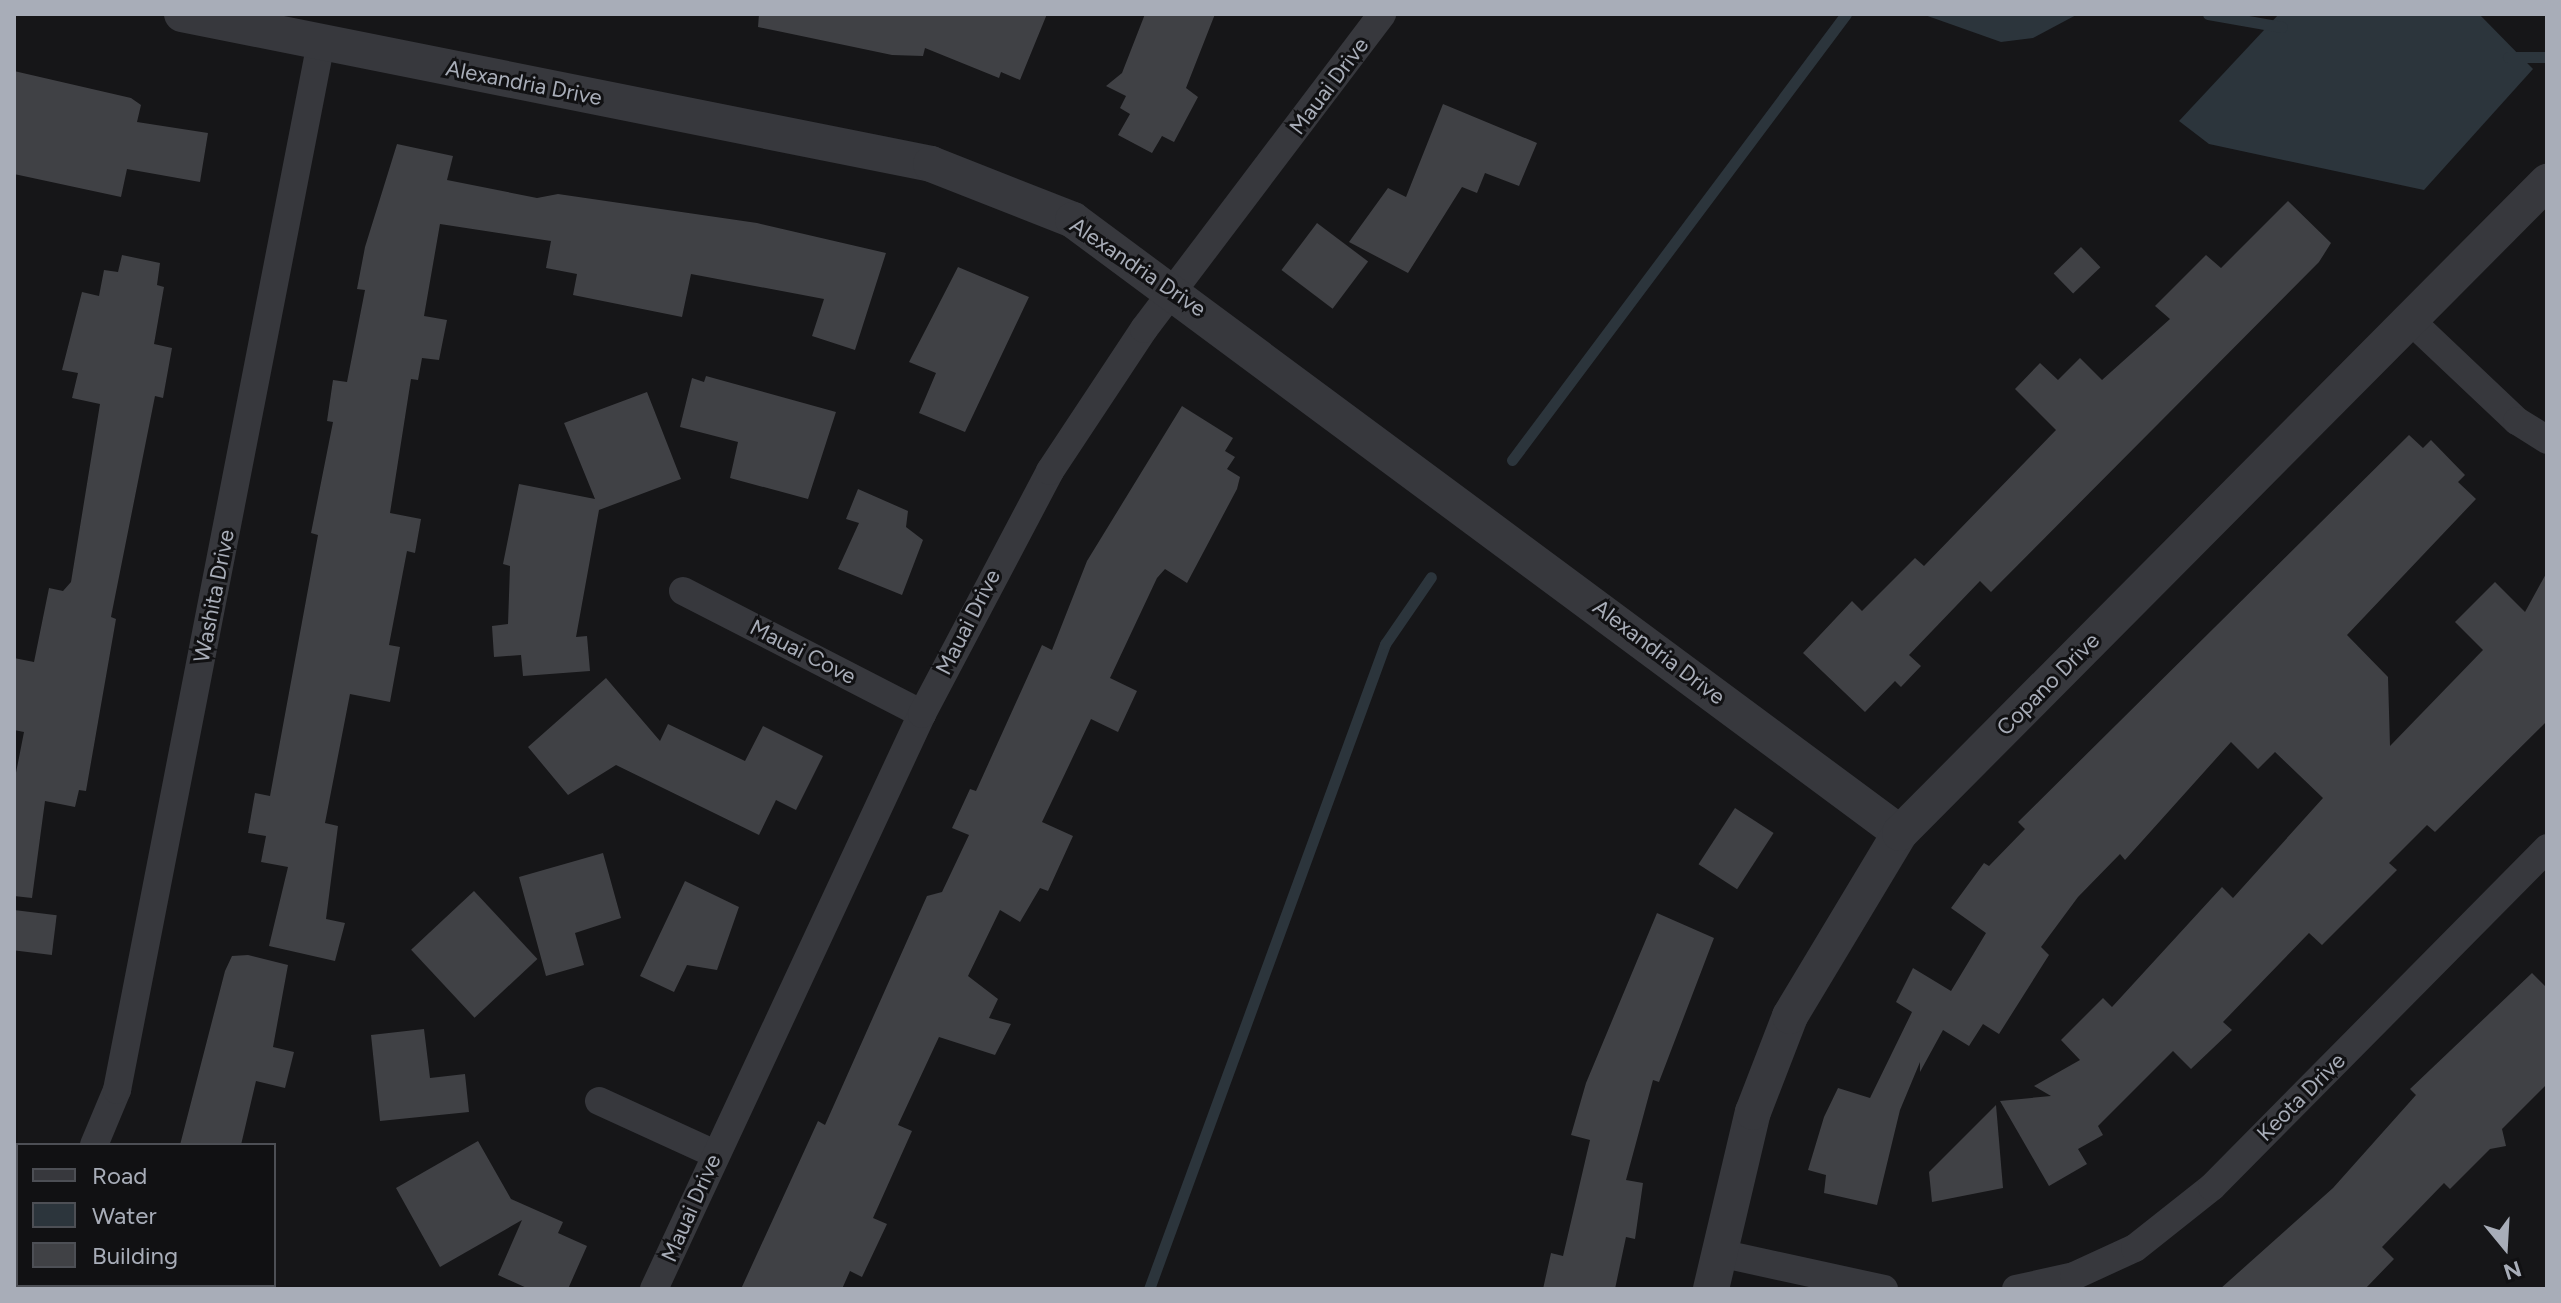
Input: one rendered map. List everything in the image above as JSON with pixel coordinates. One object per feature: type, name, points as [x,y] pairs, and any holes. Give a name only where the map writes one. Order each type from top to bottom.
[{"type":"street","name":"Alexandria Drive","points":[[182,14],[931,164],[1073,220],[1176,291],[1900,833]]},
{"type":"street","name":"Mauai Drive","points":[[654,1289],[922,714],[1050,471],[1176,291],[1382,14]]},
{"type":"street","name":"Washita Drive","points":[[95,1143],[117,1090],[321,42]]},
{"type":"street","name":"Copano Drive","points":[[1711,1289],[1753,1112],[1790,1016],[1900,833],[2547,182]]},
{"type":"street","points":[[2409,319],[2517,421],[2547,440]]},
{"type":"street","name":"Mauai Cove","points":[[683,591],[922,714]]},
{"type":"street","name":"Keota Drive","points":[[2016,1289],[2074,1276],[2135,1248],[2212,1187],[2547,848]]},
{"type":"street","points":[[599,1101],[715,1154]]},
{"type":"street","points":[[1719,1253],[1884,1289]]},
{"type":"water","points":[[1922,14],[2078,14],[2033,38],[2001,42]]},
{"type":"water","points":[[2279,14],[2479,14],[2533,69],[2424,190],[2209,144],[2179,121]]},
{"type":"building","points":[[759,14],[1047,14],[1020,80],[1001,72],[999,78],[925,48],[923,56],[892,55],[758,27]]},
{"type":"building","points":[[1145,14],[1215,14],[1186,88],[1198,97],[1174,142],[1162,136],[1152,153],[1118,135],[1130,114],[1120,108],[1126,96],[1106,86],[1122,73]]},
{"type":"building","points":[[14,71],[131,98],[141,105],[137,122],[208,133],[200,182],[127,169],[121,197],[14,174]]},
{"type":"building","points":[[1443,104],[1537,143],[1519,186],[1485,173],[1477,193],[1462,187],[1408,273],[1349,242],[1388,188],[1406,197]]},
{"type":"building","points":[[397,144],[453,156],[447,180],[537,198],[558,194],[757,223],[886,253],[855,350],[812,336],[824,299],[691,274],[682,317],[573,295],[577,274],[546,268],[551,241],[440,224],[424,316],[447,320],[439,360],[422,358],[418,380],[411,379],[390,513],[421,519],[415,553],[407,551],[389,645],[400,647],[390,702],[350,694],[325,823],[338,826],[326,919],[345,923],[335,961],[269,946],[288,867],[261,862],[266,836],[248,833],[255,793],[270,796],[318,535],[311,533],[333,422],[327,421],[333,380],[347,382],[365,290],[357,289],[365,247]]},
{"type":"building","points":[[2288,201],[2331,243],[2319,262],[1991,592],[1980,581],[1909,655],[1921,666],[1901,687],[1895,681],[1865,712],[1803,653],[1852,601],[1862,611],[1915,558],[1924,566],[2056,430],[2015,389],[2040,363],[2058,380],[2080,358],[2102,380],[2170,319],[2155,306],[2206,255],[2221,268]]},
{"type":"building","points":[[1317,223],[1368,262],[1333,309],[1281,270]]},
{"type":"building","points":[[2081,247],[2100,267],[2073,294],[2054,273]]},
{"type":"building","points":[[122,255],[160,263],[157,285],[164,287],[154,344],[172,348],[163,398],[155,396],[111,617],[116,619],[86,791],[79,790],[75,807],[45,801],[32,898],[14,896],[14,783],[24,732],[14,730],[14,658],[34,662],[49,588],[63,591],[71,582],[100,404],[72,398],[78,373],[62,370],[82,292],[99,296],[104,270],[118,272]]},
{"type":"building","points":[[958,267],[1029,297],[965,432],[919,413],[936,373],[909,362]]},
{"type":"building","points":[[706,376],[836,412],[808,499],[730,478],[738,442],[680,427],[692,378],[704,382]]},
{"type":"building","points":[[647,392],[681,479],[599,510],[576,637],[587,636],[590,671],[523,676],[521,655],[494,657],[492,626],[508,624],[510,566],[503,564],[519,484],[595,499],[564,423]]},
{"type":"building","points":[[1182,406],[1233,438],[1225,451],[1235,457],[1227,469],[1240,477],[1237,489],[1187,583],[1165,569],[1157,578],[1110,678],[1137,691],[1118,732],[1091,719],[1042,822],[1073,836],[1048,891],[1040,888],[1020,922],[1000,910],[968,976],[998,999],[989,1018],[1011,1024],[995,1055],[939,1037],[898,1125],[912,1131],[873,1218],[887,1224],[862,1277],[850,1271],[842,1289],[741,1289],[818,1121],[825,1125],[927,896],[942,892],[969,835],[952,828],[970,789],[976,791],[1042,645],[1052,650],[1087,561]]},
{"type":"building","points":[[2409,435],[2423,448],[2431,440],[2465,475],[2458,482],[2476,499],[2347,635],[2388,677],[2390,746],[2483,650],[2455,622],[2495,582],[2525,612],[2547,572],[2547,721],[2435,832],[2427,825],[2389,863],[2397,870],[2322,945],[2309,933],[2223,1022],[2232,1030],[2191,1069],[2173,1051],[2098,1126],[2103,1135],[2078,1149],[2087,1164],[2049,1186],[2000,1101],[2051,1096],[2034,1086],[2080,1060],[2061,1040],[2103,998],[2112,1007],[2222,887],[2233,898],[2323,798],[2275,752],[2258,769],[2231,742],[2125,860],[2120,854],[2078,897],[2041,947],[2049,955],[1999,1034],[1983,1024],[1969,1046],[1943,1030],[1920,1072],[1920,1062],[1900,1110],[1877,1205],[1824,1193],[1826,1175],[1808,1170],[1824,1117],[1838,1088],[1870,1098],[1912,1012],[1896,1002],[1913,968],[1951,991],[1986,933],[1951,908],[1984,863],[1989,866],[2025,829],[2018,822]]},
{"type":"building","points":[[858,489],[908,511],[906,527],[923,540],[902,595],[838,569],[859,523],[846,519]]},
{"type":"building","points":[[606,678],[660,741],[668,724],[745,761],[763,726],[823,756],[796,810],[776,800],[759,835],[616,765],[568,795],[528,747]]},
{"type":"building","points":[[1735,808],[1774,833],[1737,889],[1699,864]]},
{"type":"building","points":[[603,853],[621,918],[575,933],[584,965],[546,976],[519,877]]},
{"type":"building","points":[[685,881],[739,907],[717,970],[687,965],[674,992],[640,976]]},
{"type":"building","points":[[474,891],[537,959],[475,1018],[411,950]]},
{"type":"building","points":[[14,910],[57,915],[52,955],[14,950]]},
{"type":"building","points":[[1657,913],[1714,938],[1659,1082],[1653,1080],[1626,1180],[1643,1183],[1635,1239],[1626,1237],[1615,1289],[1543,1289],[1551,1253],[1563,1256],[1590,1140],[1571,1135],[1586,1083]]},
{"type":"building","points":[[248,955],[288,965],[273,1047],[294,1052],[285,1088],[256,1081],[241,1143],[181,1143],[225,971],[232,956]]},
{"type":"building","points":[[2532,973],[2547,988],[2547,1084],[2502,1129],[2506,1146],[2490,1149],[2450,1189],[2444,1183],[2382,1247],[2394,1259],[2365,1289],[2220,1289],[2333,1188],[2416,1095],[2410,1089]]},
{"type":"building","points":[[424,1029],[430,1078],[465,1074],[469,1112],[380,1121],[371,1035]]},
{"type":"building","points":[[1996,1105],[2003,1188],[1932,1202],[1929,1172]]},
{"type":"building","points":[[478,1141],[511,1199],[563,1222],[558,1233],[587,1246],[568,1289],[529,1289],[498,1275],[522,1220],[440,1267],[396,1188]]},
{"type":"waterway","points":[[1512,460],[1846,14]]},
{"type":"waterway","points":[[2208,14],[2282,27]]},
{"type":"waterway","points":[[2508,57],[2547,57]]},
{"type":"waterway","points":[[1149,1289],[1385,644],[1431,577]]}]
